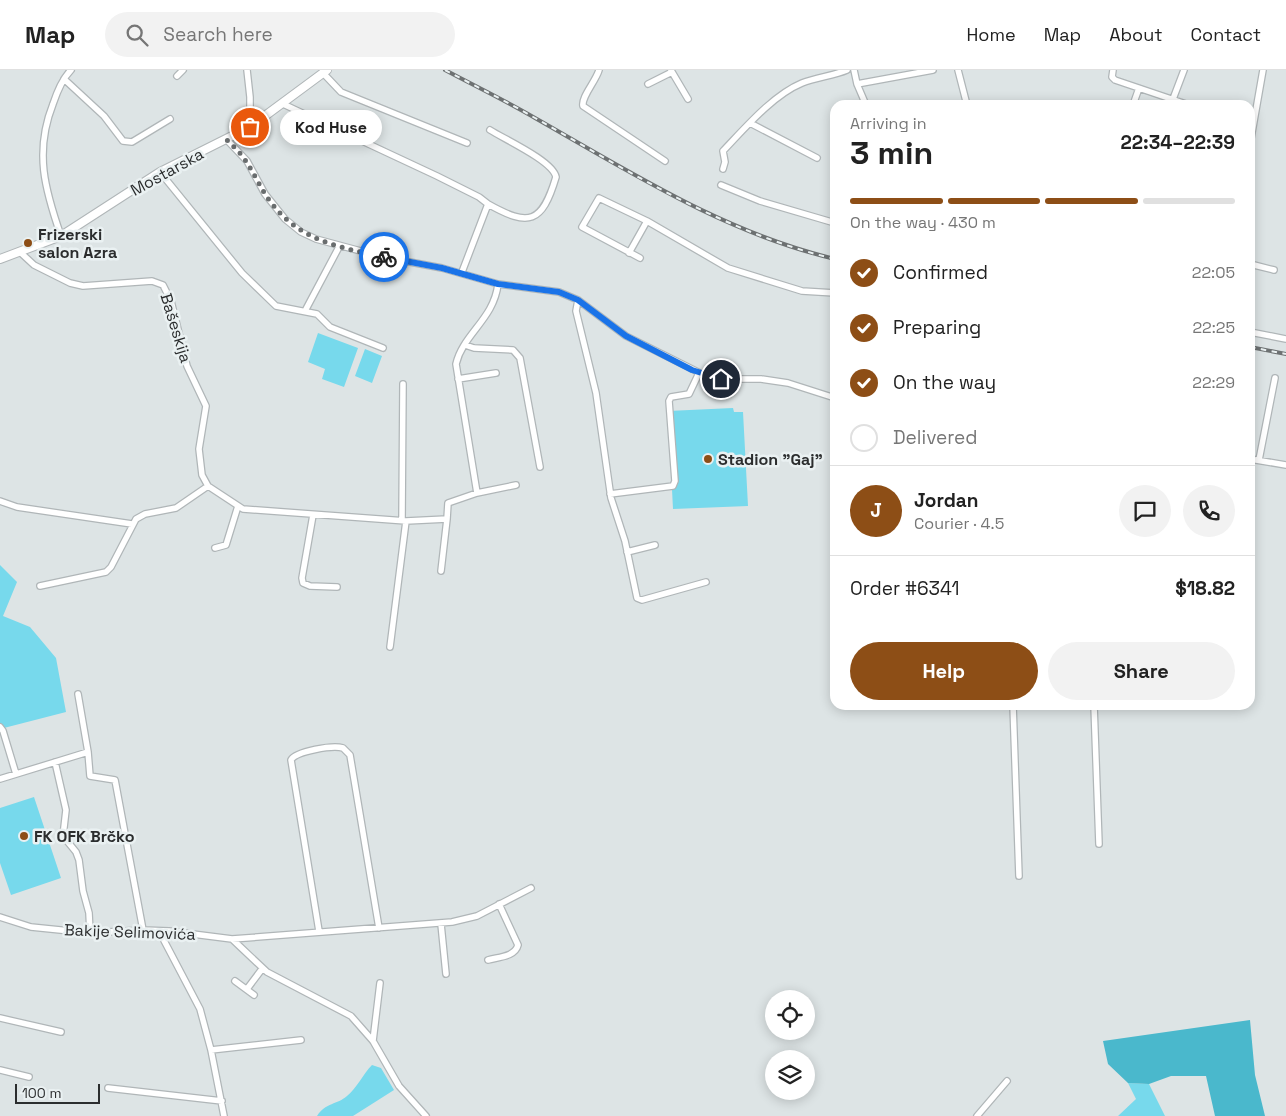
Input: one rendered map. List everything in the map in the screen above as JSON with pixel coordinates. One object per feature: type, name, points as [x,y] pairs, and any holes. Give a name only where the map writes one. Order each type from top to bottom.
[{"type":"main road","name":"Mostarska","points":[[0,259],[21,253],[61,236],[160,172],[250,127],[325,71]]},
{"type":"street","points":[[61,236],[47,193],[42,151],[51,108],[64,79],[71,70]]},
{"type":"street","points":[[177,76],[183,70]]},
{"type":"street","points":[[247,70],[250,97],[250,127]]},
{"type":"street","points":[[599,70],[595,82],[582,99],[583,106],[665,161]]},
{"type":"street","points":[[723,169],[725,162],[723,151],[750,123],[792,88],[804,82],[833,76],[847,70]]},
{"type":"street","points":[[854,70],[857,84],[864,100]]},
{"type":"street","points":[[857,84],[933,70]]},
{"type":"street","points":[[958,70],[967,100]]},
{"type":"street","points":[[1113,70],[1111,75],[1115,80],[1173,99],[1184,70]]},
{"type":"street","points":[[1255,111],[1263,70]]},
{"type":"street","points":[[325,71],[341,92],[467,143]]},
{"type":"street","points":[[648,84],[671,71],[688,99]]},
{"type":"street","points":[[64,79],[104,116],[123,141],[132,142],[170,119]]},
{"type":"street","points":[[1135,100],[1139,88]]},
{"type":"street","points":[[283,104],[437,176],[479,197],[488,204],[523,219],[531,219],[540,213],[556,177],[553,170],[538,158],[490,130]]},
{"type":"street","points":[[750,123],[817,158]]},
{"type":"street","points":[[227,140],[247,161],[272,205],[285,219],[308,236],[339,247],[462,272],[498,284],[559,292],[578,300],[626,336],[699,373],[721,379],[761,379],[788,383],[830,396]]},
{"type":"street","points":[[160,172],[242,272],[273,304],[279,307],[305,311],[321,317],[330,327],[383,348]]},
{"type":"street","points":[[722,185],[760,201],[830,222]]},
{"type":"street","points":[[640,258],[582,227],[599,198],[647,221],[728,268],[802,291],[830,293]]},
{"type":"street","points":[[462,272],[488,204]]},
{"type":"street","points":[[629,252],[647,221]]},
{"type":"street","points":[[305,311],[339,247]]},
{"type":"street","name":"Bašeskija","points":[[21,253],[34,265],[70,283],[83,286],[152,280],[163,285],[171,301],[187,366],[206,406],[198,455],[202,475],[208,486]]},
{"type":"street","points":[[1255,265],[1274,270]]},
{"type":"street","points":[[477,494],[456,364],[465,345],[488,314],[493,304],[498,284]]},
{"type":"street","points":[[578,300],[576,308],[596,393],[610,494],[639,600],[706,582]]},
{"type":"street","points":[[1255,333],[1286,339]]},
{"type":"street","points":[[465,345],[474,348],[513,350],[520,358],[540,467]]},
{"type":"street","points":[[458,379],[496,373]]},
{"type":"street","points":[[610,494],[673,486],[675,481],[669,401],[672,397],[692,391],[699,373]]},
{"type":"street","points":[[1259,460],[1276,378]]},
{"type":"street","points":[[390,647],[404,521],[403,384]]},
{"type":"street","points":[[1255,460],[1286,465]]},
{"type":"street","points":[[440,571],[448,503],[516,485]]},
{"type":"street","points":[[40,586],[106,572],[111,567],[132,524],[140,516],[181,506],[208,486],[243,509],[404,521],[447,518]]},
{"type":"street","points":[[0,501],[17,506],[132,524]]},
{"type":"street","points":[[215,548],[226,545],[238,506]]},
{"type":"street","points":[[313,515],[302,578],[304,583],[310,586],[338,587]]},
{"type":"street","points":[[627,552],[655,545]]},
{"type":"street","points":[[78,694],[90,776],[115,780],[143,930]]},
{"type":"street","points":[[1013,710],[1019,876]]},
{"type":"street","points":[[1094,710],[1099,844]]},
{"type":"street","points":[[0,727],[3,731],[16,774]]},
{"type":"street","points":[[319,931],[291,760],[298,753],[336,747],[343,748],[350,754],[379,928]]},
{"type":"street","points":[[0,779],[88,752]]},
{"type":"street","points":[[55,762],[66,810],[63,836],[76,852],[79,860],[83,891],[89,913],[90,933]]},
{"type":"street","name":"Bakije Selimovića","points":[[0,917],[31,927],[90,933],[143,930],[232,939],[319,931],[441,924],[477,916],[531,888]]},
{"type":"street","points":[[488,960],[510,955],[516,950],[518,945],[499,904]]},
{"type":"street","points":[[441,924],[446,974]]},
{"type":"street","points":[[159,931],[200,1009],[212,1050],[224,1116]]},
{"type":"street","points":[[232,939],[262,969],[351,1016],[373,1040],[399,1086],[426,1116]]},
{"type":"street","points":[[247,989],[262,969]]},
{"type":"street","points":[[235,981],[254,995]]},
{"type":"street","points":[[373,1040],[380,983]]},
{"type":"street","points":[[0,1018],[62,1032]]},
{"type":"street","points":[[212,1050],[300,1040]]},
{"type":"street","points":[[0,1070],[29,1077]]},
{"type":"street","points":[[977,1116],[1007,1081]]},
{"type":"street","points":[[108,1088],[222,1101]]},
{"type":"shaded area","points":[[318,333],[358,348],[344,387],[322,379],[325,369],[308,362]]},
{"type":"shaded area","points":[[365,349],[382,356],[372,383],[355,376]]},
{"type":"shaded area","name":"Stadion \"Gaj\"","points":[[733,408],[734,412],[743,412],[748,506],[673,509],[668,411]]},
{"type":"shaded area","points":[[0,565],[17,582],[3,616],[30,627],[56,658],[66,712],[0,729]]},
{"type":"shaded area","name":"FK OFK Brčko","points":[[34,797],[61,878],[11,895],[0,863],[0,808]]},
{"type":"shaded area","points":[[1250,1020],[1255,1075],[1265,1116],[1215,1116],[1206,1076],[1171,1076],[1149,1084],[1128,1083],[1108,1064],[1103,1041]]},
{"type":"shaded area","points":[[372,1065],[381,1068],[394,1090],[353,1116],[317,1116],[324,1108],[351,1093]]},
{"type":"shaded area","points":[[1128,1083],[1149,1084],[1165,1116],[1118,1116],[1136,1099]]},
{"type":"railway","points":[[445,70],[680,199],[755,234],[830,258]]},
{"type":"railway","points":[[1255,348],[1286,354]]},
{"type":"way so far","points":[[250,127],[227,140],[247,161],[272,205],[292,226],[316,240],[384,257]]},
{"type":"place","name":"Kod Huse","points":[[250,127]]},
{"type":"place","name":"Frizerski salon Azra","points":[[28,243]]},
{"type":"place","name":"Stadion \"Gaj\"","points":[[708,459]]},
{"type":"place","name":"FK OFK Brčko","points":[[24,836]]},
{"type":"route","points":[[384,257],[462,272],[498,284],[538,288],[569,295],[626,336],[692,370],[706,376],[721,379]]}]
